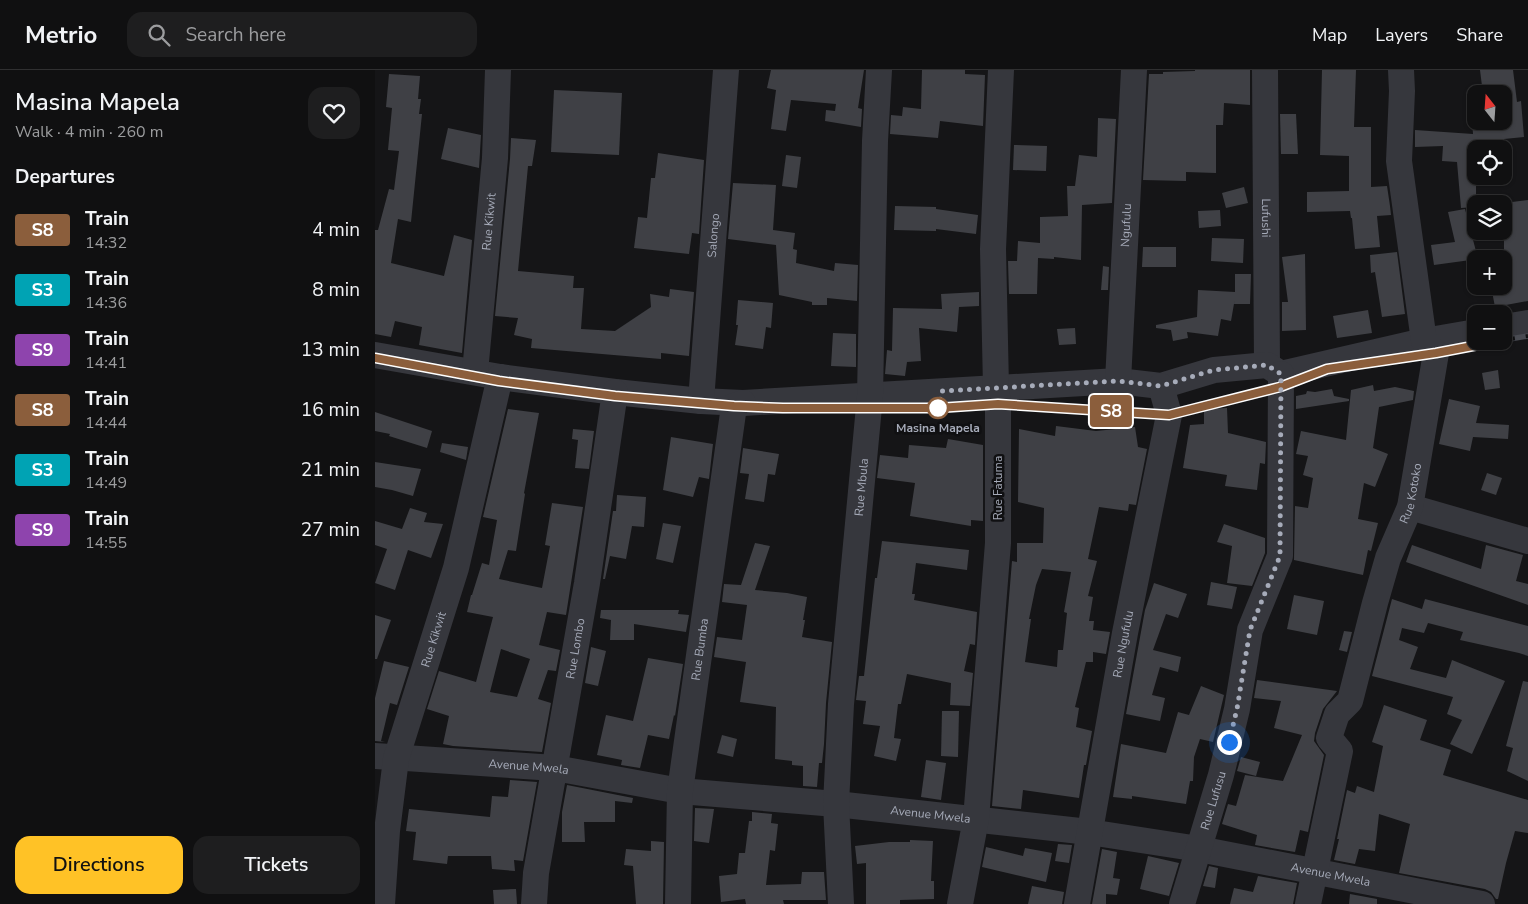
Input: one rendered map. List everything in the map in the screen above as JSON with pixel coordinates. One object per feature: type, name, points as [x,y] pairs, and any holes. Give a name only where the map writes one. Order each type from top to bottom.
[{"type":"street","name":"Rue Kikwit","points":[[382,904],[387,831],[386,757],[456,568],[488,375],[498,70]]},
{"type":"street","name":"Salongo","points":[[701,401],[726,70]]},
{"type":"street","name":"Rue Mbula","points":[[841,904],[836,804],[841,704],[870,396],[875,142],[879,70]]},
{"type":"street","name":"Rue Fatuma","points":[[960,904],[975,819],[998,543],[998,404],[993,249],[1001,70]]},
{"type":"street","name":"Ngufulu","points":[[1118,381],[1134,70]]},
{"type":"street","name":"Lufushi","points":[[1265,70],[1274,370]]},
{"type":"street","name":"Rue Kotoko","points":[[1308,904],[1340,751],[1329,738],[1337,714],[1349,701],[1388,558],[1410,508],[1436,353],[1424,341],[1399,161],[1401,70]]},
{"type":"street","points":[[1512,326],[1528,323]]},
{"type":"street","points":[[375,355],[488,375],[615,392],[701,401],[743,403],[1118,381],[1161,386],[1214,370],[1274,370],[1467,334]]},
{"type":"street","name":"Rue Lufusu","points":[[1183,904],[1221,775],[1237,709],[1250,630],[1280,556],[1274,370]]},
{"type":"street","name":"Rue Ngufulu","points":[[1077,904],[1125,633],[1169,415],[1161,386]]},
{"type":"street","name":"Rue Lombo","points":[[533,904],[536,873],[587,583],[615,392]]},
{"type":"street","name":"Rue Bumba","points":[[678,904],[680,791],[734,406],[743,403]]},
{"type":"street","points":[[1410,508],[1528,540]]},
{"type":"street","name":"Avenue Mwela","points":[[386,757],[555,768],[680,791],[836,804],[1089,832],[1199,849],[1482,904]]},
{"type":"building","points":[[771,70],[864,70],[858,108],[862,109],[861,127],[825,121],[826,110],[835,111],[836,104],[791,100],[786,131],[771,129],[776,90],[767,88]]},
{"type":"building","points":[[922,70],[965,70],[965,74],[985,75],[983,126],[940,121],[938,138],[890,134],[891,115],[902,116],[903,107],[921,109]]},
{"type":"building","points":[[1195,70],[1250,70],[1250,105],[1224,103],[1223,125],[1216,125],[1216,173],[1186,172],[1186,181],[1143,180],[1149,74]]},
{"type":"building","points":[[1322,70],[1356,70],[1354,127],[1371,127],[1371,187],[1387,186],[1390,206],[1391,215],[1377,216],[1380,247],[1355,249],[1350,211],[1307,212],[1307,192],[1349,191],[1349,156],[1320,155]]},
{"type":"building","points":[[1480,70],[1513,70],[1517,102],[1521,101],[1524,137],[1504,140],[1467,140],[1467,185],[1476,185],[1476,195],[1467,195],[1467,208],[1461,208],[1457,162],[1442,161],[1443,146],[1415,147],[1415,130],[1473,134],[1473,130],[1513,130],[1513,85],[1482,85]]},
{"type":"building","points":[[389,74],[420,76],[418,99],[421,99],[419,114],[422,114],[411,222],[398,219],[391,263],[444,276],[454,235],[472,240],[462,353],[419,345],[422,327],[395,321],[391,337],[375,334],[375,230],[378,230],[389,189],[394,190],[399,151],[388,150],[392,108],[386,107]]},
{"type":"building","points":[[554,90],[622,93],[619,155],[551,152]]},
{"type":"building","points":[[1280,114],[1296,114],[1298,154],[1281,154]]},
{"type":"building","points":[[1098,118],[1116,119],[1112,203],[1082,205],[1081,260],[1054,257],[1054,259],[1038,258],[1037,294],[1009,294],[1008,261],[1017,261],[1018,241],[1040,243],[1040,217],[1068,216],[1067,186],[1075,186],[1079,155],[1097,157]]},
{"type":"building","points":[[448,128],[481,135],[479,168],[441,159]]},
{"type":"building","points":[[511,138],[536,140],[532,166],[528,166],[518,271],[574,276],[573,288],[584,288],[581,329],[615,331],[651,307],[650,294],[669,297],[670,289],[694,292],[689,356],[661,353],[661,359],[531,348],[532,339],[514,335],[518,318],[495,316]]},
{"type":"building","points":[[1014,145],[1047,146],[1046,171],[1013,170]]},
{"type":"building","points":[[658,153],[704,160],[699,234],[692,233],[689,254],[634,248],[638,217],[647,218],[651,178],[655,178]]},
{"type":"building","points":[[786,155],[801,157],[797,188],[782,186]]},
{"type":"building","points":[[733,183],[776,185],[773,230],[795,233],[793,249],[797,250],[796,263],[834,271],[835,263],[858,265],[857,301],[827,298],[827,305],[812,305],[812,302],[779,295],[776,245],[728,239]]},
{"type":"building","points":[[1244,187],[1248,203],[1226,208],[1222,193]]},
{"type":"building","points":[[1528,200],[1528,301],[1495,305],[1493,295],[1512,295],[1512,250],[1504,250],[1504,240],[1512,240],[1512,202]]},
{"type":"building","points":[[895,206],[936,207],[936,209],[978,215],[976,234],[936,229],[936,231],[894,230]]},
{"type":"building","points":[[1465,209],[1467,217],[1467,240],[1473,240],[1476,250],[1467,250],[1467,260],[1434,265],[1431,245],[1455,242],[1448,212]]},
{"type":"building","points":[[1220,210],[1221,226],[1199,228],[1198,211]]},
{"type":"building","points":[[1212,238],[1244,239],[1243,263],[1211,261]]},
{"type":"building","points":[[1143,247],[1176,247],[1176,267],[1142,267]]},
{"type":"building","points":[[1397,252],[1405,314],[1382,317],[1375,272],[1371,273],[1370,255]]},
{"type":"building","points":[[1305,254],[1306,330],[1282,331],[1282,302],[1288,302],[1282,257]]},
{"type":"building","points":[[1103,266],[1109,267],[1108,290],[1101,290]]},
{"type":"building","points":[[1235,274],[1251,274],[1250,304],[1234,304],[1235,298],[1231,321],[1221,319],[1218,336],[1187,332],[1188,338],[1173,341],[1171,330],[1156,328],[1156,325],[1197,317],[1198,290],[1235,292]]},
{"type":"building","points":[[979,292],[979,306],[959,307],[957,332],[919,328],[921,361],[907,362],[905,376],[885,374],[887,350],[892,351],[893,308],[942,309],[941,294]]},
{"type":"building","points":[[738,300],[773,303],[771,328],[766,327],[763,349],[735,345],[738,325],[736,325]]},
{"type":"building","points":[[1368,310],[1372,333],[1337,338],[1333,316]]},
{"type":"building","points":[[1075,328],[1076,344],[1059,345],[1057,329]]},
{"type":"building","points":[[833,333],[856,334],[856,367],[831,366]]},
{"type":"building","points":[[1498,370],[1500,388],[1485,390],[1482,373]]},
{"type":"building","points":[[1373,385],[1374,391],[1395,387],[1414,391],[1413,400],[1379,407],[1373,448],[1388,454],[1375,487],[1364,483],[1358,519],[1378,523],[1371,551],[1368,550],[1363,575],[1294,560],[1295,506],[1308,508],[1313,478],[1303,475],[1308,456],[1296,454],[1301,431],[1346,440],[1351,390]]},
{"type":"building","points":[[1332,389],[1334,396],[1349,399],[1349,401],[1296,409],[1296,396],[1306,394],[1307,391],[1315,392]]},
{"type":"building","points":[[1449,399],[1480,406],[1476,423],[1509,425],[1508,439],[1473,437],[1470,451],[1439,444]]},
{"type":"building","points":[[1227,408],[1228,433],[1266,442],[1265,464],[1260,463],[1257,490],[1225,486],[1227,475],[1183,468],[1190,425],[1204,424],[1204,409]]},
{"type":"building","points":[[508,409],[539,413],[524,493],[516,551],[508,550],[499,579],[542,588],[550,546],[545,545],[552,503],[583,507],[566,615],[547,612],[539,645],[560,650],[556,671],[548,670],[538,699],[551,703],[542,752],[443,744],[449,716],[427,709],[439,671],[476,682],[493,617],[467,612],[482,563],[489,565],[497,520],[483,517]],"holes":[[[501,649],[530,659],[517,697],[490,692]]]},
{"type":"building","points":[[375,412],[432,431],[427,448],[389,436],[390,434],[375,431]]},
{"type":"building","points":[[1056,426],[1096,431],[1135,427],[1138,447],[1147,449],[1136,505],[1129,504],[1128,511],[1099,507],[1088,559],[1097,561],[1088,596],[1093,597],[1089,621],[1094,621],[1093,630],[1110,632],[1106,654],[1093,652],[1093,662],[1086,662],[1075,707],[1079,708],[1076,727],[1092,731],[1079,798],[1023,790],[1021,809],[992,806],[1012,561],[1017,562],[1017,543],[1043,543],[1044,508],[1018,502],[1019,429],[1055,436]],"holes":[[[1042,569],[1071,572],[1064,612],[1067,613],[1063,650],[1058,650],[1057,667],[1025,662],[1031,619],[1029,619],[1036,585]]]},
{"type":"building","points":[[573,429],[594,431],[589,469],[575,468],[578,440],[572,439]]},
{"type":"building","points":[[671,437],[713,444],[709,479],[699,477],[693,497],[663,490]]},
{"type":"building","points":[[948,439],[983,445],[983,521],[971,520],[971,526],[910,516],[915,483],[877,478],[880,455],[908,458],[909,445],[946,448]]},
{"type":"building","points":[[442,443],[468,447],[466,460],[440,452]]},
{"type":"building","points":[[743,448],[779,454],[775,475],[768,474],[764,502],[745,499],[749,474],[740,473]]},
{"type":"building","points":[[375,462],[421,469],[413,496],[375,487]]},
{"type":"building","points":[[1487,473],[1502,478],[1496,495],[1481,490]]},
{"type":"building","points":[[617,495],[646,497],[644,527],[632,526],[626,559],[610,556],[605,579],[603,579],[613,511],[616,511]]},
{"type":"building","points":[[410,508],[427,513],[424,522],[443,524],[431,558],[408,550],[395,590],[375,583],[387,549],[375,545],[375,521],[402,529]]},
{"type":"building","points":[[663,523],[681,526],[673,563],[656,559]]},
{"type":"building","points":[[1224,524],[1265,538],[1265,553],[1252,586],[1227,583],[1232,546],[1217,542]]},
{"type":"building","points":[[882,541],[969,550],[967,570],[916,563],[912,594],[915,594],[914,600],[977,612],[975,645],[970,644],[964,671],[973,673],[970,706],[950,705],[951,683],[907,674],[901,704],[898,704],[894,738],[901,739],[896,761],[874,756],[880,726],[863,724],[866,701],[856,700],[859,676],[864,676],[875,578],[877,578]]},
{"type":"building","points":[[755,543],[770,546],[755,590],[807,597],[802,637],[832,642],[824,744],[822,763],[819,763],[817,787],[803,786],[803,766],[792,765],[792,761],[775,759],[776,707],[740,702],[746,662],[714,657],[717,637],[742,640],[747,605],[722,602],[724,584],[741,585]]},
{"type":"building","points":[[1412,545],[1481,569],[1486,545],[1523,555],[1516,581],[1528,584],[1528,605],[1406,562]]},
{"type":"building","points":[[1211,582],[1237,587],[1232,609],[1207,605]]},
{"type":"building","points":[[1154,583],[1187,594],[1178,618],[1166,614],[1153,650],[1181,657],[1178,672],[1160,667],[1152,695],[1165,698],[1160,721],[1126,714],[1145,610]]},
{"type":"building","points":[[1294,595],[1324,601],[1317,635],[1287,629]]},
{"type":"building","points":[[1392,599],[1422,609],[1425,599],[1528,626],[1528,656],[1460,640],[1463,632],[1428,623],[1424,633],[1402,628],[1399,640],[1418,647],[1410,669],[1446,678],[1452,660],[1505,681],[1472,754],[1450,744],[1462,720],[1447,714],[1453,697],[1372,676]]},
{"type":"building","points":[[601,610],[679,610],[678,614],[689,615],[686,632],[634,624],[634,640],[610,640],[611,620],[600,618]]},
{"type":"building","points":[[375,615],[391,620],[377,659],[375,659]]},
{"type":"building","points":[[1344,631],[1352,632],[1347,652],[1339,650]]},
{"type":"building","points":[[591,647],[606,651],[598,686],[585,683]]},
{"type":"building","points":[[648,658],[683,664],[675,716],[669,739],[648,735],[640,768],[621,765],[622,760],[597,755],[606,715],[633,721]]},
{"type":"building","points":[[384,661],[409,667],[397,705],[390,703],[381,741],[385,742],[375,741],[375,698]]},
{"type":"building","points":[[1257,680],[1337,691],[1323,709],[1315,733],[1314,741],[1324,755],[1308,832],[1300,830],[1295,852],[1255,845],[1257,835],[1222,824],[1228,804],[1236,806],[1245,775],[1283,781],[1302,735],[1274,728],[1281,701],[1254,698]]},
{"type":"building","points":[[1523,681],[1528,682],[1528,781],[1507,771],[1513,748],[1506,746]]},
{"type":"building","points":[[1201,686],[1224,695],[1213,742],[1200,739],[1194,757],[1193,781],[1190,781],[1186,804],[1132,796],[1132,799],[1113,797],[1121,744],[1166,753],[1178,712],[1189,715]]},
{"type":"building","points":[[1384,705],[1427,720],[1420,740],[1451,750],[1443,775],[1528,800],[1528,833],[1515,831],[1498,899],[1485,889],[1399,873],[1410,824],[1379,814],[1375,851],[1359,849],[1355,864],[1334,860],[1347,790],[1355,793],[1357,786],[1374,792],[1383,746],[1372,742]]},
{"type":"building","points":[[942,711],[959,711],[958,757],[941,756]]},
{"type":"building","points":[[722,735],[737,739],[733,757],[717,753]]},
{"type":"building","points":[[1241,757],[1260,762],[1256,776],[1237,771]]},
{"type":"building","points":[[926,760],[946,763],[941,800],[921,797]]},
{"type":"building","points":[[510,780],[537,782],[523,861],[514,860],[515,871],[492,869],[491,856],[448,856],[447,864],[413,860],[416,832],[406,831],[409,809],[490,817],[492,796],[508,797]]},
{"type":"building","points":[[567,785],[633,798],[632,803],[615,801],[615,822],[584,822],[585,842],[562,842],[562,812]]},
{"type":"building","points":[[695,808],[714,809],[709,843],[694,841]]},
{"type":"building","points":[[752,812],[772,814],[771,823],[778,824],[775,851],[770,850],[766,885],[801,884],[802,872],[824,872],[826,900],[783,900],[784,904],[746,904],[745,899],[721,902],[719,876],[737,874],[739,853],[745,853],[749,821],[752,821]]},
{"type":"building","points":[[910,840],[933,841],[931,881],[934,881],[934,899],[900,900],[900,904],[866,904],[866,863],[857,864],[855,846],[889,842],[910,842]]},
{"type":"building","points":[[651,841],[664,842],[663,904],[636,904],[633,866],[624,865],[626,849],[651,851]]},
{"type":"building","points":[[1058,844],[1072,845],[1069,863],[1055,861]]},
{"type":"building","points":[[986,847],[1023,856],[1025,848],[1052,853],[1046,882],[982,867]]},
{"type":"building","points":[[1102,849],[1117,852],[1113,878],[1120,879],[1117,895],[1106,894],[1106,904],[1092,904]]},
{"type":"building","points":[[1148,856],[1179,863],[1169,896],[1140,889]]},
{"type":"building","points":[[1209,866],[1218,868],[1215,888],[1203,886]]},
{"type":"building","points":[[1258,876],[1297,883],[1293,904],[1230,904],[1234,888],[1253,892]]},
{"type":"building","points":[[1032,886],[1064,892],[1062,904],[1028,904]]},
{"type":"building","points":[[516,889],[517,904],[494,904],[493,890]]},
{"type":"building","points":[[1350,894],[1377,899],[1377,904],[1349,904]]},
{"type":"railway","points":[[1512,339],[1528,336]]},
{"type":"railway","points":[[375,358],[499,381],[615,396],[734,406],[783,408],[938,408],[998,404],[1169,415],[1280,387],[1327,369],[1467,347]]},
{"type":"train","name":"S8","points":[[375,358],[499,381],[615,396],[734,406],[783,408],[938,408],[998,404],[1169,415],[1280,387],[1327,369],[1467,347]]},
{"type":"place","name":"Masina Mapela","points":[[938,408]]},
{"type":"route","points":[[938,408],[942,391],[1118,381],[1161,386],[1214,370],[1267,365],[1281,374],[1280,556],[1250,630],[1237,709],[1229,742]]}]
